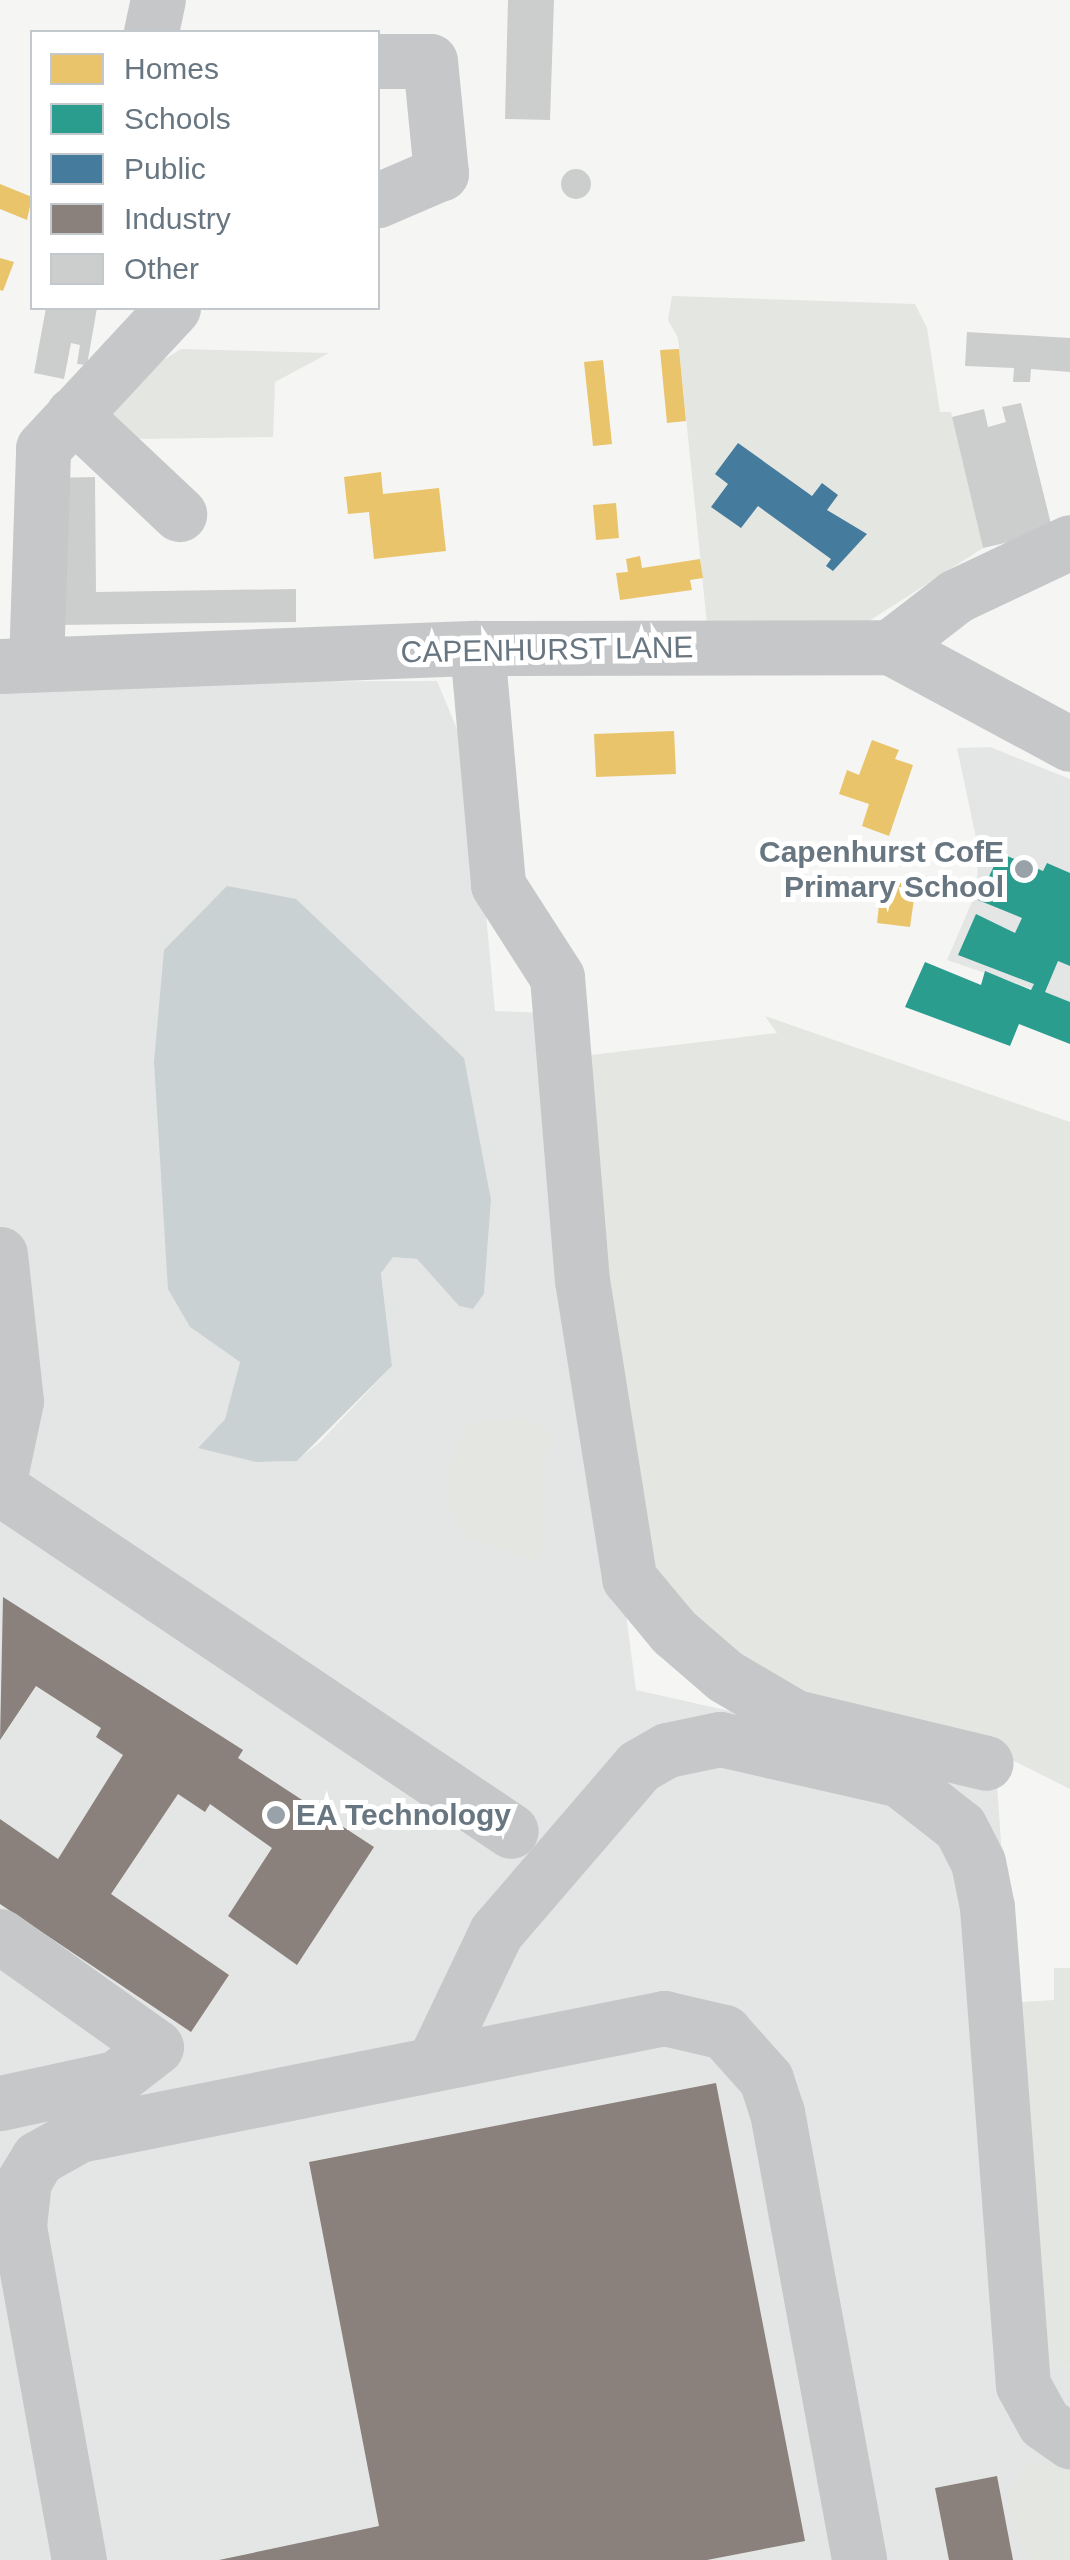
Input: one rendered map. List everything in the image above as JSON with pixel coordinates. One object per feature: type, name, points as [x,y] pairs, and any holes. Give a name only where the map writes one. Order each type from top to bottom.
[{"type":"street","points":[[151,30],[158,0]]},
{"type":"street","points":[[380,62],[430,61],[441,173],[380,199]]},
{"type":"street","points":[[18,665],[43,448],[174,310]]},
{"type":"street","points":[[73,414],[178,514]]},
{"type":"street","points":[[890,647],[956,596],[1070,542]]},
{"type":"street","name":"CAPENHURST LANE","points":[[18,665],[478,648],[890,647],[1070,744]]},
{"type":"street","points":[[478,648],[498,885],[557,977],[582,1280],[629,1578],[674,1632],[724,1676],[795,1717],[986,1762]]},
{"type":"street","points":[[0,1254],[16,1402],[0,1476]]},
{"type":"street","points":[[0,1488],[511,1831]]},
{"type":"street","points":[[432,2064],[496,1932],[616,1786],[653,1758],[720,1739],[900,1780],[960,1826],[978,1862],[987,1908],[1024,2384],[1044,2423],[1070,2441]]},
{"type":"street","points":[[0,1936],[156,2046],[116,2078],[0,2102]]},
{"type":"street","points":[[79,2560],[19,2226],[24,2181],[38,2158],[79,2134],[664,2018],[724,2032],[746,2052],[777,2112],[860,2560]]},
{"type":"shaded area","points":[[672,296],[915,304],[927,328],[940,412],[951,412],[983,548],[866,623],[707,624],[678,338],[668,320]]},
{"type":"shaded area","points":[[181,349],[329,353],[275,382],[273,437],[136,439],[109,426],[114,391]]},
{"type":"shaded area","points":[[437,681],[472,765],[495,1011],[546,1013],[636,1690],[996,1771],[1038,2364],[1070,2368],[1070,2560],[0,2560],[0,682]],"holes":[[[491,1200],[484,1294],[473,1309],[459,1306],[417,1259],[393,1256],[381,1272],[392,1366],[320,1442],[296,1461],[256,1462],[199,1447],[225,1419],[240,1362],[190,1327]]]},
{"type":"shaded area","name":"Capenhurst CofE Primary School","points":[[990,747],[1070,779],[1070,1002],[947,960],[977,890],[978,847],[957,748]]},
{"type":"shaded area","points":[[227,886],[296,899],[464,1058],[491,1200],[484,1294],[473,1309],[459,1306],[417,1259],[393,1257],[381,1273],[392,1366],[297,1461],[256,1462],[198,1448],[225,1419],[240,1362],[190,1327],[168,1289],[154,1062],[164,950]]},
{"type":"shaded area","points":[[765,1016],[1070,1122],[1070,1789],[994,1751],[786,1701],[650,1583],[574,1057],[777,1033]]},
{"type":"shaded area","points":[[517,1417],[548,1431],[540,1563],[466,1537],[447,1505],[448,1466],[467,1424]]},
{"type":"shaded area","points":[[1054,1968],[1070,1968],[1070,2368],[1037,2364],[1008,2003],[1054,2000]]},
{"type":"shaded area","points":[[1030,2461],[1070,2471],[1070,2560],[1031,2560],[1016,2536],[1007,2495]]},
{"type":"building: Homes","points":[[0,184],[30,196],[27,220],[0,209]]},
{"type":"building: Homes","points":[[0,258],[14,262],[3,291],[0,290]]},
{"type":"building: Homes","points":[[679,349],[686,421],[667,423],[660,350]]},
{"type":"building: Homes","points":[[603,360],[612,444],[593,446],[584,362]]},
{"type":"building: Homes","points":[[381,472],[383,494],[439,488],[446,551],[374,559],[369,512],[348,514],[344,477]]},
{"type":"building: Homes","points":[[616,503],[619,538],[596,540],[593,505]]},
{"type":"building: Homes","points":[[640,556],[642,568],[700,559],[703,578],[690,580],[692,590],[620,600],[616,573],[628,572],[626,559]]},
{"type":"building: Homes","points":[[674,731],[676,774],[596,777],[594,734]]},
{"type":"building: Homes","points":[[872,740],[899,750],[895,759],[913,765],[889,836],[862,826],[869,804],[839,794],[847,770],[859,775]]},
{"type":"building: Homes","points":[[882,880],[916,885],[910,927],[877,923]]},
{"type":"building: Schools","points":[[1000,853],[1043,871],[1047,863],[1070,873],[1070,966],[1058,961],[1045,992],[1070,1002],[1070,1044],[1019,1024],[1010,1046],[905,1007],[925,962],[981,985],[985,971],[1031,990],[1034,984],[958,955],[976,914],[1015,933],[1022,918],[978,900]]},
{"type":"building: Public","points":[[738,443],[812,496],[822,483],[838,495],[827,510],[867,534],[833,571],[826,566],[831,559],[758,506],[741,528],[711,507],[728,484],[715,474]]},
{"type":"building: Industry","name":"EA Technology","points":[[3,1597],[243,1750],[238,1758],[374,1847],[297,1965],[228,1916],[272,1848],[210,1804],[205,1812],[178,1794],[111,1894],[229,1975],[191,2032],[0,1904],[0,1819],[58,1859],[123,1755],[96,1737],[101,1728],[36,1686],[0,1740]]},
{"type":"building: Industry","points":[[716,2083],[805,2541],[707,2560],[219,2560],[379,2526],[309,2162]]},
{"type":"building: Industry","points":[[997,2476],[1013,2560],[949,2560],[935,2488]]},
{"type":"building: Other","points":[[508,0],[554,0],[550,120],[505,119]]},
{"type":"building: Other","points":[[576,169],[587,173],[591,184],[587,195],[576,199],[565,195],[561,184],[565,173]]},
{"type":"building: Other","points":[[46,310],[97,310],[87,365],[77,364],[80,345],[71,343],[64,379],[34,373]]},
{"type":"building: Other","points":[[967,332],[1070,338],[1070,372],[1031,369],[1030,382],[1013,382],[1014,368],[965,366]]},
{"type":"building: Other","points":[[1021,403],[1053,532],[983,548],[952,417],[984,409],[988,427],[1006,422],[1002,407]]},
{"type":"building: Other","points":[[95,477],[96,592],[296,589],[296,622],[56,625],[54,478]]},
{"type":"place","name":"Capenhurst CofE Primary School","points":[[1024,869]]},
{"type":"place","name":"EA Technology","points":[[276,1815]]}]
